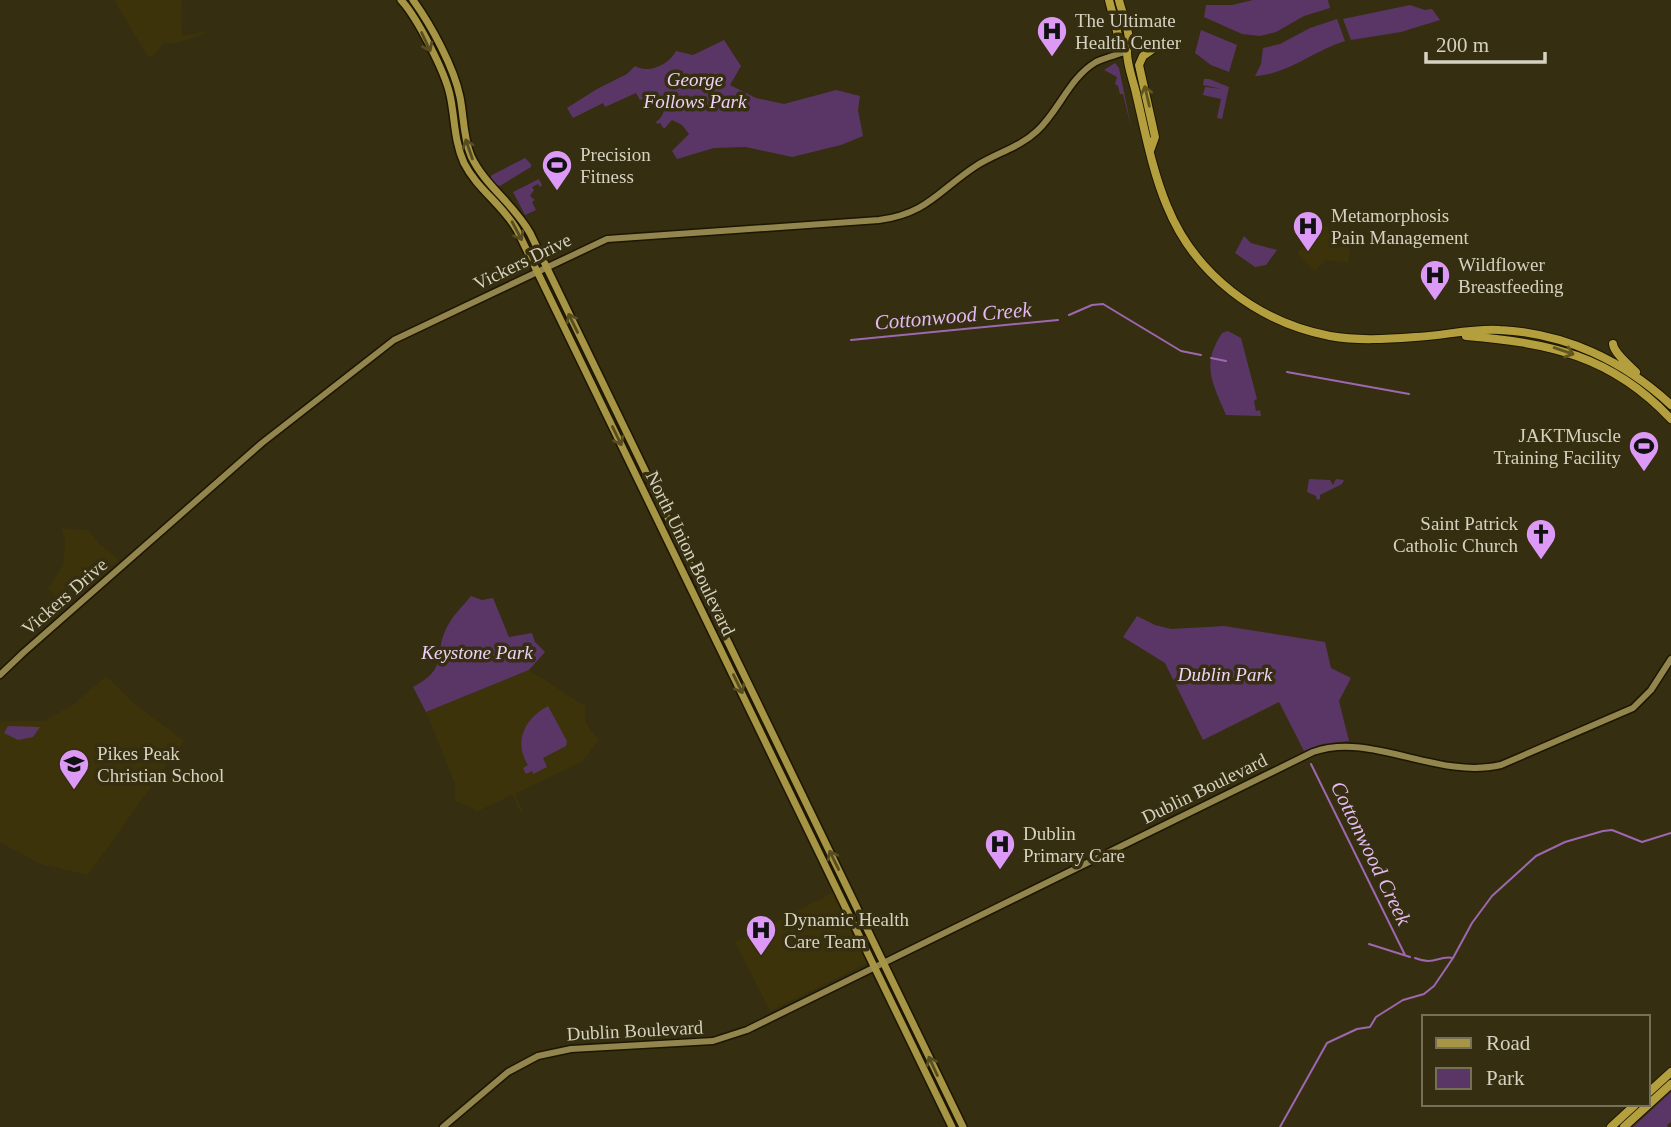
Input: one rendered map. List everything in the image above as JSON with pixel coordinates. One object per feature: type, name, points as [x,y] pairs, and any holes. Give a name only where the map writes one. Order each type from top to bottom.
[{"type":"highway","points":[[1109,0],[1120,43],[1127,51]]},
{"type":"highway","points":[[1119,0],[1129,41],[1127,51],[1150,151],[1164,198],[1181,234],[1208,270],[1248,304],[1287,323],[1332,336],[1365,339],[1449,335],[1490,329],[1558,339],[1595,353],[1633,373],[1656,391]]},
{"type":"highway","points":[[1150,151],[1155,137],[1139,65],[1143,56],[1156,47]]},
{"type":"highway","points":[[1449,335],[1528,342],[1586,359],[1632,385],[1671,419]]},
{"type":"highway","points":[[1613,344],[1617,355],[1627,360],[1671,405]]},
{"type":"highway","points":[[1586,359],[1595,353]]},
{"type":"highway","points":[[1650,1091],[1671,1072]]},
{"type":"highway","points":[[1650,1103],[1671,1084]]},
{"type":"highway","points":[[1611,1127],[1634,1106]]},
{"type":"highway","points":[[1624,1127],[1647,1106]]},
{"type":"main road","name":"North Union Boulevard","points":[[401,0],[419,27],[447,86],[456,140],[464,162],[475,181],[509,217],[537,271],[952,1127]]},
{"type":"main road","name":"North Union Boulevard","points":[[413,0],[432,31],[456,82],[466,141],[472,158],[486,180],[523,222],[962,1127]]},
{"type":"main road","name":"Vickers Drive","points":[[0,675],[262,443],[389,344],[595,243],[612,238],[868,221],[901,216],[931,202],[975,166],[1028,139],[1047,121],[1083,73],[1096,62],[1127,51]]},
{"type":"main road","points":[[475,181],[480,181],[496,198],[502,196]]},
{"type":"main road","points":[[572,343],[579,348],[588,366],[595,368]]},
{"type":"main road","name":"Dublin Boulevard","points":[[443,1127],[508,1072],[538,1056],[571,1049],[720,1040],[747,1030],[1319,750],[1338,746],[1358,747],[1467,769],[1501,765],[1633,708],[1651,690],[1671,659]]},
{"type":"shaded area","points":[[114,0],[182,0],[183,36],[204,31],[205,34],[173,44],[165,42],[151,58]]},
{"type":"shaded area","points":[[1323,226],[1353,233],[1348,263],[1326,260],[1315,271],[1297,253]]},
{"type":"shaded area","points":[[61,528],[88,530],[119,560],[64,606],[48,588],[63,565],[65,541]]},
{"type":"shaded area","points":[[529,670],[585,706],[585,722],[599,740],[583,761],[515,794],[523,812],[521,813],[512,795],[476,812],[475,809],[455,801],[455,784],[426,712]]},
{"type":"shaded area","name":"Pikes Peak Christian School","points":[[106,676],[131,701],[184,741],[88,875],[40,864],[0,842],[0,721],[44,721],[75,703]]},
{"type":"shaded area","points":[[834,892],[868,963],[770,1011],[735,942]]},
{"type":"green space","points":[[1253,0],[1328,0],[1330,8],[1304,16],[1276,32],[1260,36],[1242,34],[1204,17],[1206,5],[1232,5]]},
{"type":"green space","points":[[1410,5],[1425,10],[1432,9],[1440,20],[1401,32],[1351,40],[1343,19]]},
{"type":"green space","points":[[1337,19],[1345,41],[1290,67],[1255,76],[1261,64],[1263,48],[1280,44],[1310,28]]},
{"type":"green space","points":[[1201,30],[1237,45],[1229,72],[1211,65],[1195,53]]},
{"type":"green space","name":"George Follows Park","points":[[724,40],[741,66],[730,85],[756,98],[784,104],[836,90],[860,96],[858,110],[863,136],[841,145],[792,157],[746,147],[714,148],[677,159],[672,151],[689,134],[682,125],[672,120],[664,129],[660,123],[657,124],[664,111],[662,102],[658,99],[640,100],[636,93],[605,107],[603,103],[573,118],[567,108],[627,74],[635,66],[646,69],[658,67],[676,51],[693,55]]},
{"type":"green space","points":[[1115,63],[1119,68],[1132,131],[1123,94],[1120,94],[1115,84],[1117,77],[1104,70]]},
{"type":"green space","points":[[1204,79],[1229,87],[1222,119],[1217,118],[1221,99],[1203,95],[1205,87],[1222,89],[1203,85]]},
{"type":"green space","points":[[525,158],[531,167],[500,186],[490,178],[492,175]]},
{"type":"green space","points":[[539,179],[542,185],[532,187],[534,190],[530,196],[535,200],[532,202],[536,210],[525,215],[513,192]]},
{"type":"green space","points":[[1244,236],[1251,243],[1277,250],[1266,265],[1255,267],[1235,253]]},
{"type":"green space","points":[[1228,331],[1241,338],[1257,399],[1254,401],[1256,411],[1260,410],[1261,416],[1226,415],[1213,383],[1210,364],[1212,355],[1222,333]]},
{"type":"green space","points":[[1309,479],[1330,480],[1333,485],[1336,479],[1344,480],[1342,484],[1320,495],[1317,500],[1316,496],[1307,492]]},
{"type":"green space","name":"Keystone Park","points":[[471,596],[482,600],[493,598],[509,637],[532,633],[535,642],[545,652],[529,670],[426,712],[413,687],[425,680],[436,667],[447,627]]},
{"type":"green space","name":"Dublin Park","points":[[1137,616],[1171,629],[1224,626],[1325,642],[1331,668],[1351,678],[1339,701],[1349,741],[1322,744],[1304,751],[1279,702],[1203,740],[1165,663],[1123,637]]},
{"type":"green space","points":[[548,706],[567,741],[566,746],[543,758],[547,767],[533,774],[532,771],[526,774],[523,768],[528,765],[522,748],[524,731],[533,717]]},
{"type":"green space","points":[[8,726],[40,727],[33,737],[18,740],[4,733]]},
{"type":"green space","points":[[1671,1092],[1671,1122],[1668,1127],[1633,1127]]},
{"type":"waterway","name":"Cottonwood Creek","points":[[1069,315],[1092,305],[1103,304],[1181,351],[1201,355]]},
{"type":"waterway","name":"Cottonwood Creek","points":[[851,340],[1058,320]]},
{"type":"waterway","name":"Cottonwood Creek","points":[[1211,358],[1226,361]]},
{"type":"waterway","name":"Cottonwood Creek","points":[[1287,372],[1409,394]]},
{"type":"waterway","name":"Cottonwood Creek","points":[[1311,764],[1405,955]]},
{"type":"waterway","name":"Cottonwood Creek","points":[[1280,1127],[1327,1043],[1357,1029],[1370,1027],[1376,1017],[1403,1000],[1424,994],[1434,986],[1472,923],[1492,896],[1536,856],[1565,842],[1603,831],[1612,830],[1642,842],[1671,833]]},
{"type":"waterway","name":"Cottonwood Creek","points":[[1369,944],[1410,957]]},
{"type":"waterway","name":"Cottonwood Creek","points":[[1415,958],[1427,961],[1453,958]]},
{"type":"place","name":"The Ultimate Health Center","points":[[1052,58]]},
{"type":"place","name":"Precision Fitness","points":[[557,192]]},
{"type":"place","name":"Metamorphosis Pain Management","points":[[1308,253]]},
{"type":"place","name":"Wildflower Breastfeeding","points":[[1435,302]]},
{"type":"place","name":"JAKTMuscle Training Facility","points":[[1644,473]]},
{"type":"place","name":"Saint Patrick Catholic Church","points":[[1541,561]]},
{"type":"place","name":"Pikes Peak Christian School","points":[[74,791]]},
{"type":"place","name":"Dublin Primary Care","points":[[1000,871]]},
{"type":"place","name":"Dynamic Health Care Team","points":[[761,957]]}]
